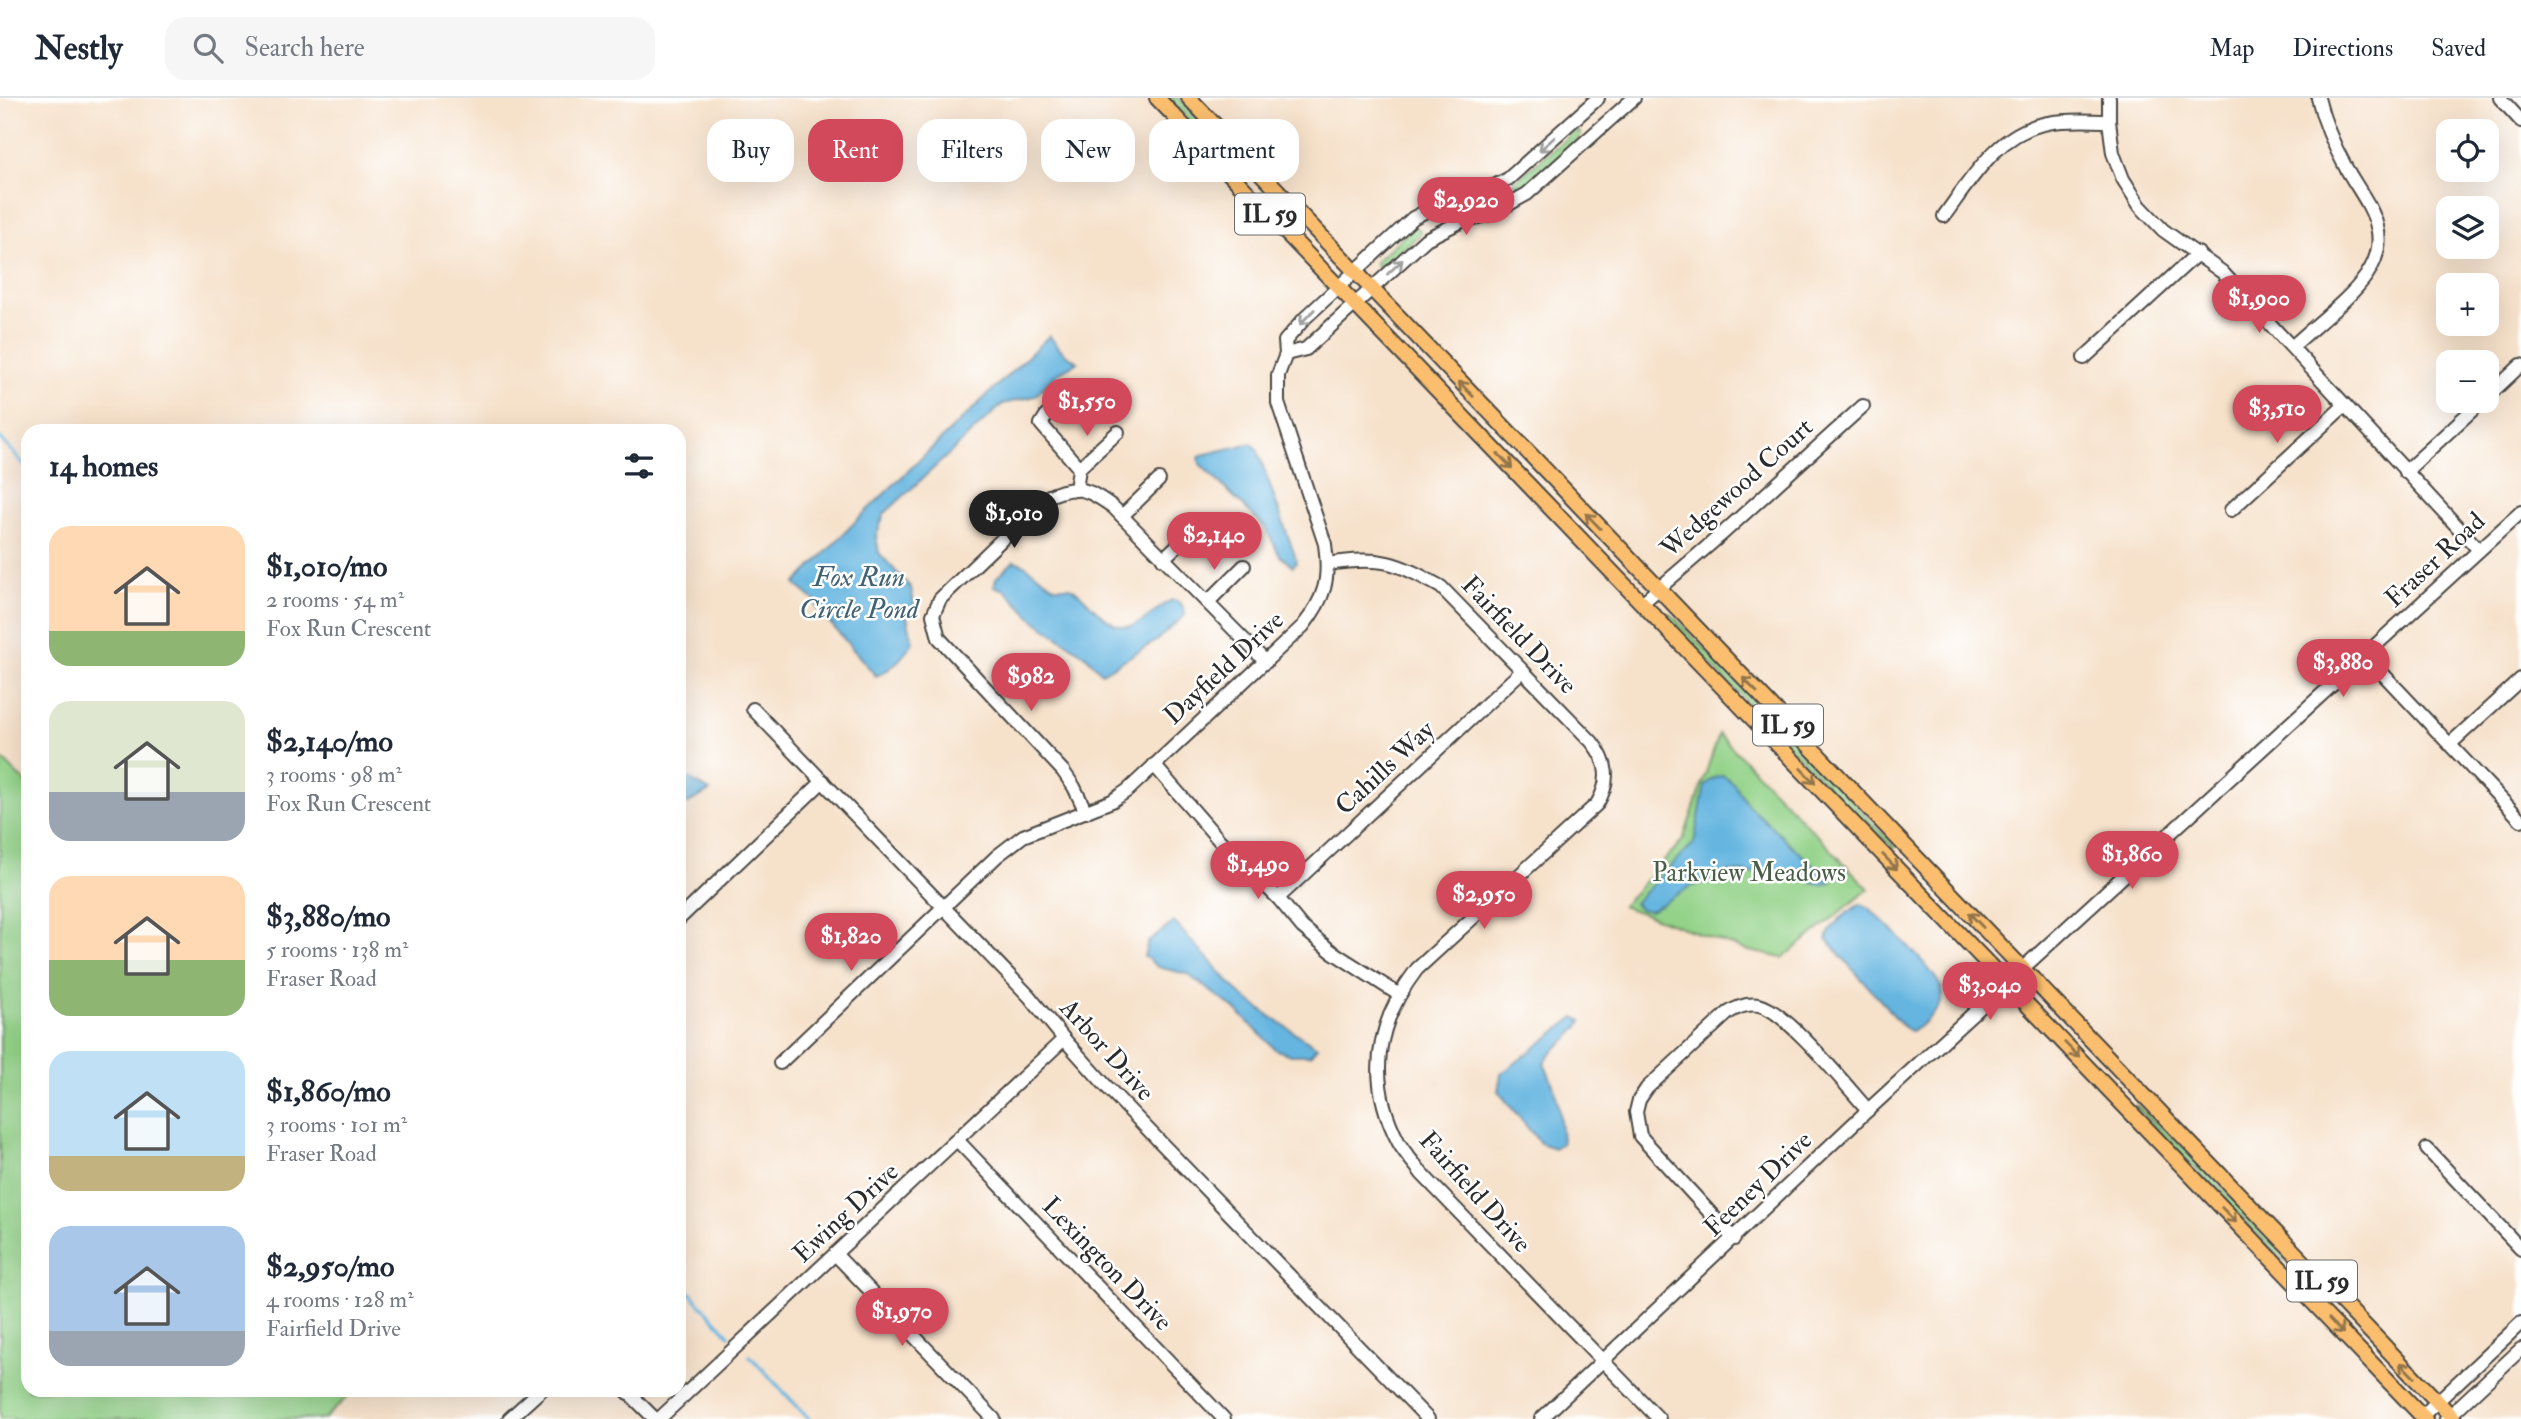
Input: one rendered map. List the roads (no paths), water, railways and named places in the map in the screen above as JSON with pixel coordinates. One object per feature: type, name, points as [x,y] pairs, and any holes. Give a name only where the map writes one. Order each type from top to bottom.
[{"type":"main road","name":"IL 59","points":[[1157,98],[2423,1418]]},
{"type":"main road","name":"IL 59","points":[[1189,98],[2438,1402],[2450,1418]]},
{"type":"street","name":"Dayfield Drive","points":[[780,1063],[997,856],[1023,836],[1112,801],[1128,790],[1303,626],[1318,607],[1327,583],[1328,564],[1325,544],[1278,403],[1278,375],[1286,354],[1285,341],[1339,286],[1413,218],[1443,202],[1496,185],[1508,178],[1598,98]]},
{"type":"street","points":[[1286,354],[1306,349],[1426,239],[1462,221],[1491,214],[1527,194],[1634,98]]},
{"type":"street","points":[[2109,98],[2113,153],[2130,193],[2151,220],[2222,272],[2479,550]]},
{"type":"street","points":[[2292,347],[2367,275],[2378,239],[2374,213],[2340,156],[2323,119],[2318,98]]},
{"type":"street","points":[[2500,98],[2521,121]]},
{"type":"street","points":[[1583,111],[1600,129]]},
{"type":"street","points":[[1944,216],[1989,156],[2026,130],[2048,123],[2109,121]]},
{"type":"street","points":[[2084,359],[2198,253]]},
{"type":"street","points":[[2499,386],[2521,365]]},
{"type":"street","points":[[1071,395],[1045,416],[1041,424],[1079,468]]},
{"type":"street","name":"Wedgewood Court","points":[[1642,603],[1863,405]]},
{"type":"street","points":[[2231,510],[2345,405]]},
{"type":"street","points":[[2405,472],[2469,413]]},
{"type":"street","points":[[1076,490],[1079,468],[1118,432]]},
{"type":"street","points":[[1122,516],[1159,480]]},
{"type":"street","points":[[1086,812],[1063,771],[939,638],[933,615],[940,600],[1045,498],[1064,489],[1091,491],[1122,516],[1266,662]]},
{"type":"street","name":"Fraser Road","points":[[2007,983],[2521,512]]},
{"type":"street","points":[[1163,559],[1202,522]]},
{"type":"street","name":"Fairfield Drive","points":[[1328,564],[1358,559],[1384,561],[1432,582],[1450,595],[1599,751],[1606,766],[1605,786],[1590,812],[1417,970],[1398,994],[1379,1046],[1379,1076],[1385,1112],[1400,1145],[1422,1174],[1659,1419]]},
{"type":"street","points":[[1208,602],[1244,566]]},
{"type":"street","points":[[2365,655],[2521,820]]},
{"type":"street","name":"Cahills Way","points":[[1278,898],[1522,671]]},
{"type":"street","points":[[2450,744],[2521,679]]},
{"type":"street","name":"Arbor Drive","points":[[753,709],[1029,996],[1107,1087],[1428,1419]]},
{"type":"street","points":[[1154,765],[1219,840],[1278,898],[1302,927],[1331,951],[1398,994]]},
{"type":"street","points":[[686,912],[824,781]]},
{"type":"street","name":"Feeney Drive","points":[[1541,1419],[1868,1110],[2007,983]]},
{"type":"street","points":[[1734,1239],[1640,1136],[1636,1112],[1639,1100],[1647,1088],[1728,1013],[1738,1007],[1759,1005],[1782,1018],[1868,1110]]},
{"type":"street","name":"Ewing Drive","points":[[686,1392],[1064,1039]]},
{"type":"street","name":"Lexington Drive","points":[[957,1140],[1224,1419]]},
{"type":"street","points":[[2427,1149],[2521,1249]]},
{"type":"street","points":[[835,1254],[994,1419]]},
{"type":"street","points":[[2423,1418],[2521,1323]]},
{"type":"street","points":[[2450,1418],[2521,1349]]},
{"type":"street","points":[[509,1419],[533,1397]]},
{"type":"street","points":[[633,1397],[657,1419]]},
{"type":"street","name":"Ewing Drive","points":[[657,1419],[681,1397]]},
{"type":"water","name":"Fox Run Circle Pond","points":[[1049,336],[1064,353],[1078,362],[1058,373],[1035,396],[1003,404],[884,514],[876,536],[879,553],[911,588],[914,604],[907,617],[913,642],[897,662],[876,676],[818,609],[814,600],[795,584],[858,519]]},
{"type":"water","points":[[1248,444],[1257,449],[1295,556],[1296,563],[1293,566],[1280,556],[1265,527],[1200,464],[1199,458],[1202,455]]},
{"type":"water","name":"Fox Run Circle Pond","points":[[1014,561],[1023,564],[1055,587],[1071,587],[1102,616],[1120,626],[1129,627],[1139,623],[1172,600],[1182,605],[1185,615],[1156,641],[1102,673],[1086,656],[1034,620],[1005,590],[994,586],[996,578]]},
{"type":"water","points":[[1723,775],[1734,784],[1748,805],[1831,882],[1822,885],[1792,875],[1730,872],[1691,886],[1650,911],[1640,909],[1634,903],[1694,843],[1705,785]]},
{"type":"water","points":[[686,777],[710,791],[686,804]]},
{"type":"water","points":[[1860,904],[1869,908],[1900,937],[1941,987],[1943,995],[1940,1005],[1916,1029],[1911,1031],[1903,1026],[1827,940],[1835,924]]},
{"type":"water","points":[[1174,922],[1240,994],[1317,1047],[1310,1055],[1291,1055],[1276,1050],[1235,1009],[1187,974],[1158,967],[1144,956],[1148,942]]},
{"type":"water","points":[[1575,1017],[1582,1021],[1544,1064],[1558,1102],[1562,1143],[1554,1148],[1540,1143],[1498,1091],[1501,1074]]},
{"type":"waterway","points":[[0,438],[21,461]]},
{"type":"waterway","points":[[686,1289],[729,1335]]},
{"type":"waterway","points":[[750,1356],[809,1419]]},
{"type":"park label","name":"Parkview Meadows","points":[[1749,873]]}]
